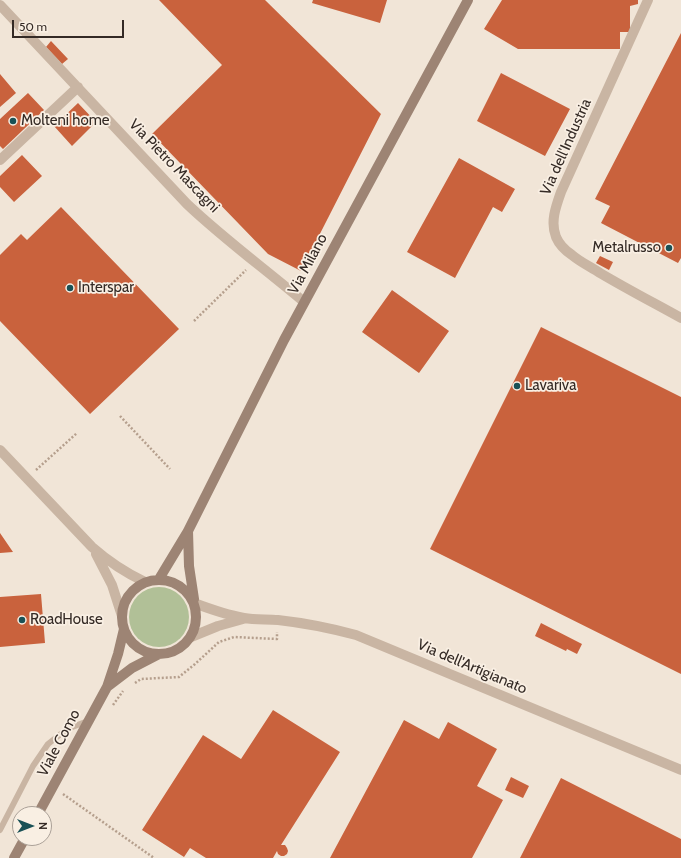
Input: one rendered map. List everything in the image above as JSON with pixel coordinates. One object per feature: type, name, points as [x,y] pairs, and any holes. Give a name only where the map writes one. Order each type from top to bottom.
[{"type":"main road","name":"Via Milano","points":[[159,579],[188,531],[284,340],[467,0]]},
{"type":"main road","points":[[107,687],[132,668],[159,654],[171,652],[182,646],[191,637],[195,626],[196,614],[190,570],[188,531]]},
{"type":"main road","points":[[159,654],[144,651],[131,642],[124,629],[122,616],[125,602],[133,590],[145,582],[159,579],[174,582],[186,590],[194,603]]},
{"type":"main road","points":[[107,687],[118,654],[124,629]]},
{"type":"main road","name":"Viale Como","points":[[42,806],[107,687]]},
{"type":"main road","points":[[14,858],[21,846]]},
{"type":"street","name":"Via dell'Industria","points":[[648,0],[561,192],[556,208],[554,230],[560,243],[571,255],[681,318]]},
{"type":"street","name":"Via Pietro Mascagni","points":[[0,5],[187,204],[304,302]]},
{"type":"street","points":[[0,160],[78,87]]},
{"type":"street","points":[[0,450],[92,547],[119,568],[145,582]]},
{"type":"street","points":[[92,547],[112,585],[122,616]]},
{"type":"street","name":"Via dell'Artigianato","points":[[194,603],[221,613],[245,618],[309,624],[328,627],[356,635],[681,770]]},
{"type":"street","name":"Via dell'Artigianato","points":[[191,637],[218,626],[245,618]]},
{"type":"lane","points":[[0,830],[33,766],[48,744],[67,729],[88,721]]},
{"type":"path","points":[[194,320],[255,262]]},
{"type":"path","points":[[120,416],[170,469]]},
{"type":"path","points":[[27,478],[77,433]]},
{"type":"path","points":[[131,685],[142,679],[179,677],[220,642],[234,637],[277,639],[277,630]]},
{"type":"path","points":[[111,706],[126,688]]},
{"type":"path","points":[[61,792],[154,858]]},
{"type":"green space","points":[[153,587],[165,587],[176,592],[184,600],[189,611],[187,629],[176,642],[165,647],[153,647],[142,642],[134,634],[129,623],[129,611],[134,600],[142,592]]},
{"type":"building","points":[[159,0],[265,0],[381,114],[301,271],[268,254],[152,134],[222,65]]},
{"type":"building","points":[[313,0],[387,0],[380,23],[312,3]]},
{"type":"building","points":[[502,0],[638,0],[638,4],[630,6],[630,32],[620,32],[620,49],[518,49],[484,29]]},
{"type":"building","points":[[681,33],[681,258],[678,263],[601,223],[610,206],[595,199]]},
{"type":"building","points":[[51,41],[68,59],[62,64],[46,47]]},
{"type":"building","points":[[501,73],[570,109],[545,156],[477,121]]},
{"type":"building","points":[[0,74],[16,93],[0,107]]},
{"type":"building","points":[[28,93],[44,110],[3,149],[0,146],[0,119]]},
{"type":"building","points":[[78,103],[96,122],[72,146],[54,126]]},
{"type":"building","points":[[22,155],[42,176],[14,202],[0,187],[0,176]]},
{"type":"building","points":[[459,158],[515,189],[502,212],[493,207],[455,278],[407,252]]},
{"type":"building","name":"Interspar","points":[[61,207],[179,329],[90,414],[0,321],[0,255],[21,234],[27,240]]},
{"type":"building","points":[[600,256],[613,262],[609,270],[596,263]]},
{"type":"building","points":[[392,290],[449,331],[419,373],[362,332]]},
{"type":"building","points":[[541,327],[681,397],[681,674],[430,549]]},
{"type":"building","points":[[0,533],[13,552],[0,553]]},
{"type":"building","name":"RoadHouse","points":[[41,594],[45,643],[0,647],[0,597]]},
{"type":"building","points":[[541,623],[582,644],[577,654],[567,649],[566,651],[535,636]]},
{"type":"building","points":[[273,710],[340,752],[281,845],[285,845],[287,848],[287,854],[281,856],[277,851],[273,858],[206,858],[190,848],[184,857],[142,830],[203,735],[241,759]]},
{"type":"building","points":[[404,720],[439,739],[448,722],[497,749],[477,786],[503,800],[472,858],[330,858]]},
{"type":"building","points":[[511,777],[529,786],[523,798],[505,790]]},
{"type":"building","points":[[561,778],[681,839],[681,858],[520,858]]},
{"type":"place","name":"Molteni home","points":[[13,121]]},
{"type":"place","name":"Metalrusso","points":[[669,248]]},
{"type":"place","name":"Interspar","points":[[70,288]]},
{"type":"place","name":"Lavariva","points":[[517,386]]},
{"type":"place","name":"RoadHouse","points":[[22,620]]}]
